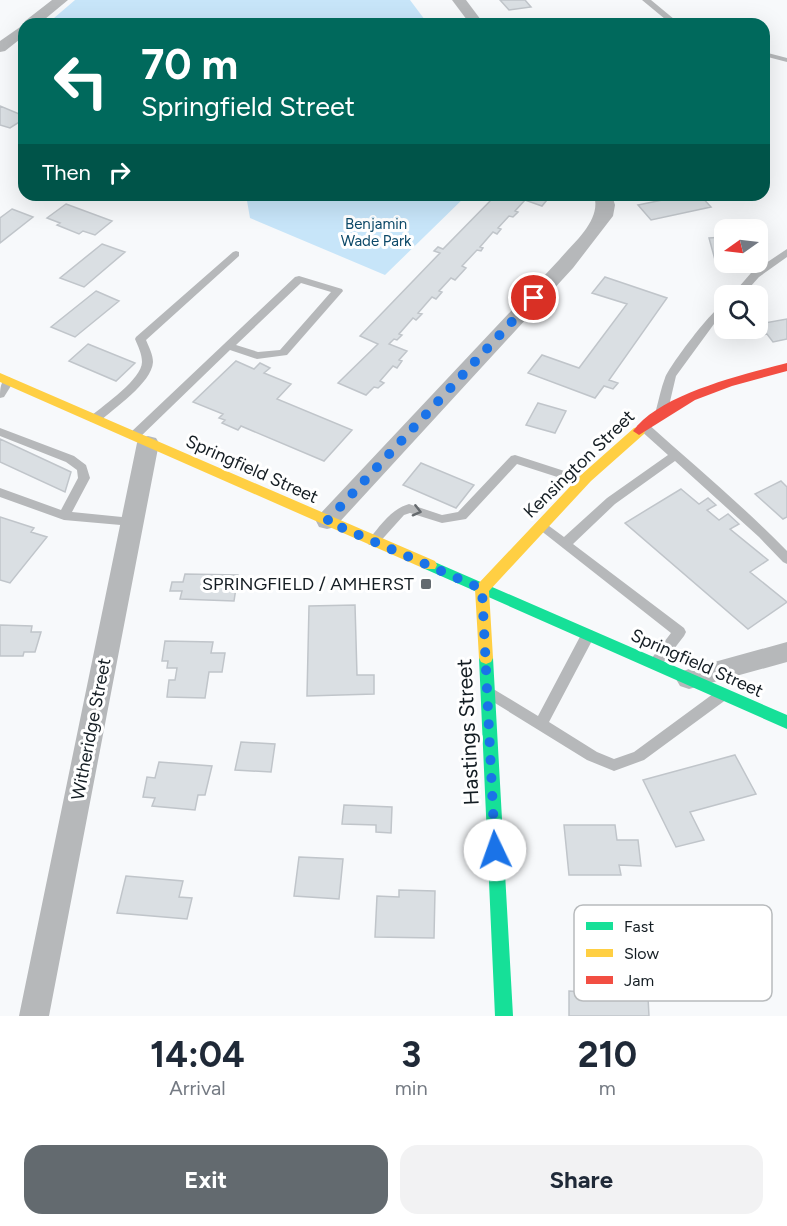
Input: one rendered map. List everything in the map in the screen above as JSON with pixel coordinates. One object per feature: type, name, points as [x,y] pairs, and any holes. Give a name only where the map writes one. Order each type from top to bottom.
[{"type":"street","points":[[38,18],[60,0]]},
{"type":"street","points":[[459,0],[472,18]]},
{"type":"street","points":[[0,48],[18,34]]},
{"type":"street","points":[[327,521],[566,264],[604,216],[605,201]]},
{"type":"street","name":"Kensington Street","points":[[482,589],[583,482],[643,426],[662,412],[710,388],[787,367]]},
{"type":"street","name":"Springfield Street","points":[[4,379],[787,722]]},
{"type":"street","name":"Witheridge Street","points":[[33,1016],[132,522],[141,440]]},
{"type":"street","name":"Hastings Street","points":[[482,589],[504,1016]]},
{"type":"street","points":[[689,679],[787,652]]},
{"type":"lane","points":[[645,0],[668,18]]},
{"type":"lane","points":[[770,56],[787,60]]},
{"type":"lane","points":[[746,285],[755,275],[787,252]]},
{"type":"lane","points":[[95,419],[135,382],[147,367],[147,357],[140,339],[236,254]]},
{"type":"lane","points":[[141,440],[229,346],[299,279],[338,291],[283,353],[257,356],[229,346]]},
{"type":"lane","points":[[662,412],[671,376],[714,318]]},
{"type":"lane","points":[[0,394],[4,379]]},
{"type":"lane","points":[[643,426],[764,534],[787,559]]},
{"type":"lane","points":[[0,432],[70,459],[82,468],[84,478],[64,516]]},
{"type":"lane","points":[[565,544],[611,501],[676,455]]},
{"type":"lane","points":[[373,542],[400,512],[409,508],[442,519],[462,516],[515,459],[583,482]]},
{"type":"lane","points":[[0,492],[64,516],[132,522]]},
{"type":"lane","points":[[540,525],[679,632],[654,664]]},
{"type":"lane","points":[[541,724],[588,635]]},
{"type":"lane","points":[[487,690],[592,756],[614,765],[639,756],[723,694]]},
{"type":"green space","points":[[75,0],[410,0],[424,18],[54,18]]},
{"type":"green space","name":"Benjamin Wade Park","points":[[247,201],[461,201],[385,275],[250,218]]},
{"type":"building","points":[[500,0],[525,0],[531,7],[509,10]]},
{"type":"building","points":[[0,106],[18,114],[18,123],[10,128],[0,125]]},
{"type":"building","points":[[490,201],[524,201],[515,211],[518,212],[513,217],[509,216],[498,228],[501,229],[497,234],[493,232],[480,247],[483,248],[481,251],[477,250],[462,266],[466,268],[455,280],[451,278],[439,291],[442,292],[436,299],[432,297],[418,313],[422,314],[416,320],[413,318],[399,334],[402,335],[389,344],[407,351],[399,360],[402,361],[397,368],[393,366],[380,381],[384,383],[378,388],[374,387],[366,395],[338,383],[378,344],[360,336],[440,253],[434,251],[438,247],[443,249]]},
{"type":"building","points":[[528,201],[546,201],[542,206]]},
{"type":"building","points":[[657,201],[706,201],[711,207],[651,220],[638,205]]},
{"type":"building","points":[[66,204],[112,221],[95,235],[83,231],[79,234],[47,218]]},
{"type":"building","points":[[12,209],[33,217],[0,243],[0,218]]},
{"type":"building","points":[[709,238],[714,238],[714,256]]},
{"type":"building","points":[[102,244],[125,252],[84,287],[60,278]]},
{"type":"building","points":[[605,277],[667,298],[609,380],[618,383],[613,389],[604,386],[595,398],[528,373],[542,355],[579,368],[627,304],[592,293]]},
{"type":"building","points":[[96,291],[119,301],[75,337],[51,327]]},
{"type":"building","points":[[787,319],[787,339],[773,342],[768,335],[768,322]]},
{"type":"building","points":[[88,344],[135,363],[116,381],[69,361]]},
{"type":"building","points":[[236,361],[254,369],[260,363],[270,368],[264,373],[291,384],[277,399],[352,430],[324,461],[241,426],[238,430],[222,423],[225,420],[219,418],[223,414],[193,402]]},
{"type":"building","points":[[538,403],[566,411],[555,433],[526,425]]},
{"type":"building","points":[[0,439],[71,472],[65,492],[0,462]]},
{"type":"building","points":[[421,463],[474,485],[456,508],[403,485]]},
{"type":"building","points":[[781,481],[787,487],[787,517],[783,519],[755,494]]},
{"type":"building","points":[[681,489],[699,504],[708,498],[716,505],[707,510],[719,520],[728,514],[739,524],[730,529],[768,560],[750,572],[787,602],[748,629],[625,523]]},
{"type":"building","points":[[0,517],[34,528],[31,532],[47,537],[10,583],[0,580]]},
{"type":"building","points":[[185,574],[238,575],[234,601],[180,599],[182,591],[170,591],[172,582],[183,582]]},
{"type":"building","points":[[355,605],[357,675],[374,675],[374,694],[307,696],[309,606]]},
{"type":"building","points":[[0,625],[32,626],[31,632],[41,632],[35,652],[24,652],[23,656],[0,656]]},
{"type":"building","points":[[165,641],[213,642],[211,653],[225,653],[222,672],[209,672],[205,698],[167,697],[169,680],[175,680],[177,668],[167,668],[168,661],[162,661]]},
{"type":"building","points":[[241,742],[275,744],[271,772],[235,770]]},
{"type":"building","points":[[735,755],[756,794],[690,812],[704,840],[676,847],[643,780]]},
{"type":"building","points":[[159,762],[212,766],[205,795],[198,795],[195,810],[152,806],[155,798],[143,797],[147,777],[155,778]]},
{"type":"building","points":[[344,805],[392,807],[391,833],[376,832],[376,825],[342,824]]},
{"type":"building","points":[[564,825],[615,825],[617,840],[638,840],[641,866],[619,865],[621,875],[569,875]]},
{"type":"building","points":[[299,857],[343,859],[339,899],[294,896]]},
{"type":"building","points":[[126,876],[183,881],[179,897],[192,898],[187,919],[117,913]]},
{"type":"building","points":[[399,890],[435,891],[434,938],[375,937],[377,896],[399,897]]},
{"type":"building","points":[[569,991],[574,991],[574,1001],[648,1001],[649,1016],[569,1016]]},
{"type":"traffic: fast","points":[[430,565],[787,722]]},
{"type":"traffic: fast","points":[[486,658],[504,1016]]},
{"type":"traffic: slow","points":[[0,377],[430,565]]},
{"type":"traffic: slow","points":[[486,658],[482,589],[586,478],[639,431]]},
{"type":"traffic: jam","points":[[639,431],[656,417],[691,397],[727,383],[787,367]]},
{"type":"place","name":"SPRINGFIELD / AMHERST","points":[[426,584]]},
{"type":"route","points":[[495,850],[482,589],[327,521],[534,298]]}]
